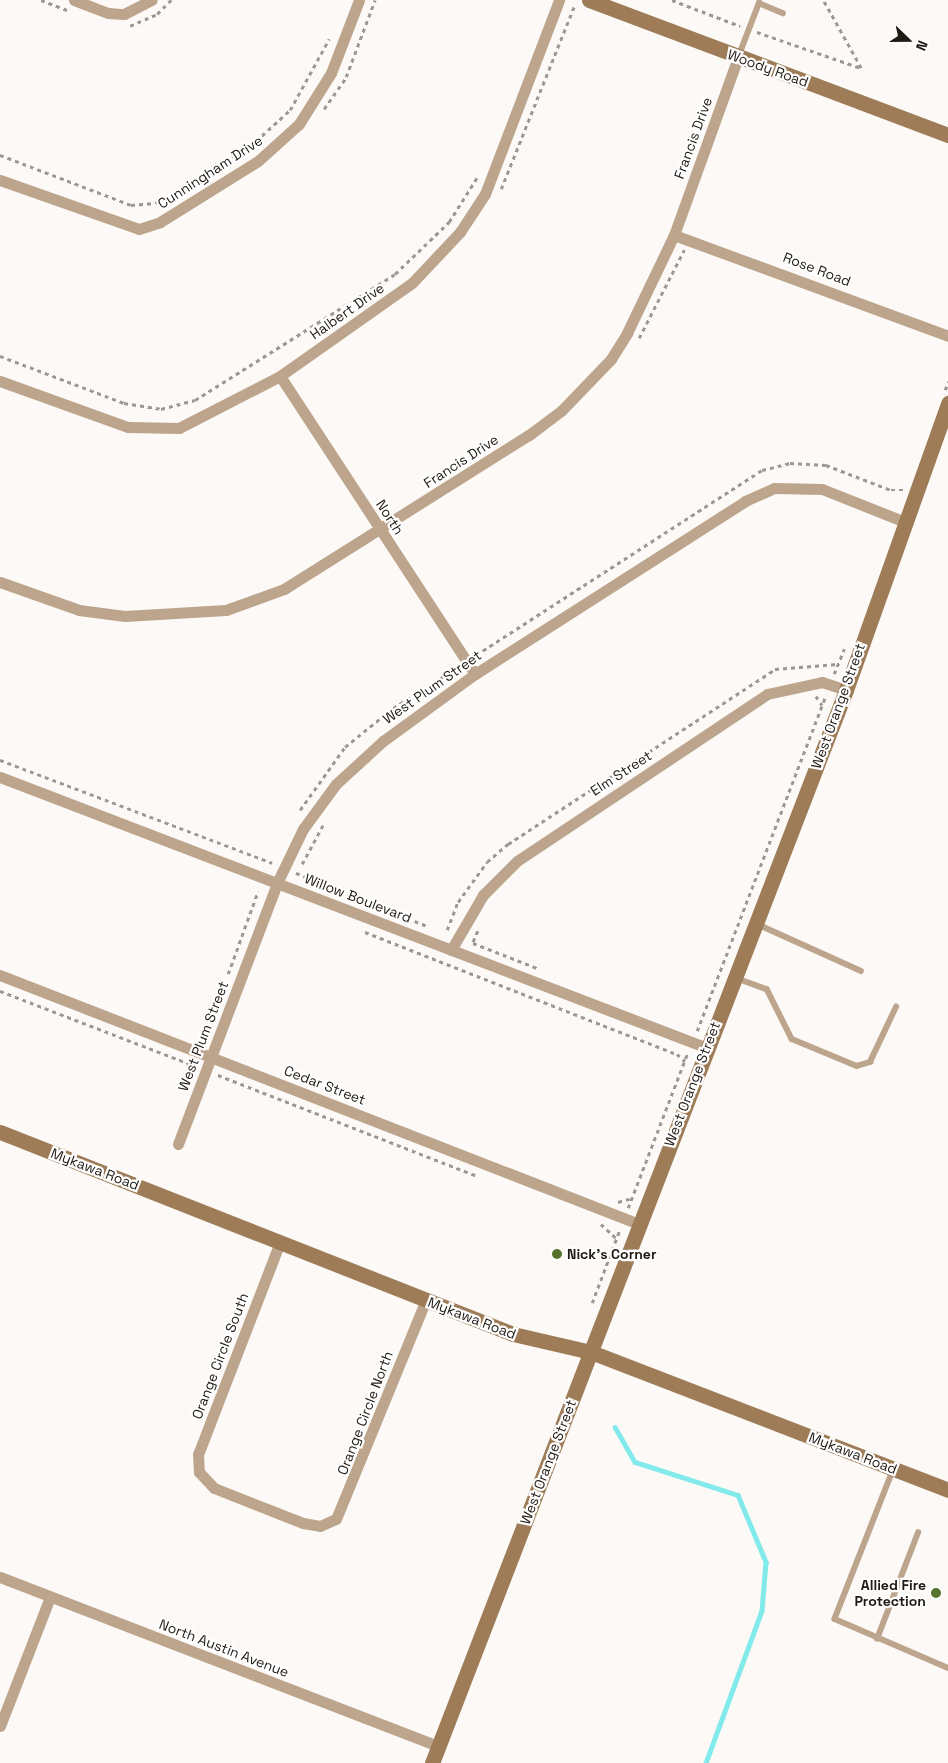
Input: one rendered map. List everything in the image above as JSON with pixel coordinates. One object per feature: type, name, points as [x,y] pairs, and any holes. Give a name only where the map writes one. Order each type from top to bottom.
[{"type":"street","points":[[74,0],[108,14],[124,14],[152,0]]},
{"type":"street","name":"Cunningham Drive","points":[[0,180],[139,229],[160,222],[258,161],[299,124],[331,73],[359,0]]},
{"type":"street","name":"Halbert Drive","points":[[0,381],[128,427],[179,428],[280,376],[412,283],[460,232],[485,194],[559,0]]},
{"type":"street","name":"Woody Road","points":[[590,0],[948,135]]},
{"type":"street","name":"Francis Drive","points":[[0,582],[79,610],[125,616],[194,615],[226,610],[284,590],[382,531],[562,410],[611,359],[674,235],[738,57]]},
{"type":"street","name":"Rose Road","points":[[674,235],[948,336]]},
{"type":"street","name":"North","points":[[280,376],[475,674]]},
{"type":"street","name":"West Orange Street","points":[[432,1763],[639,1224],[699,1045],[734,977],[846,690],[902,521],[944,424],[948,403]]},
{"type":"street","name":"West Plum Street","points":[[178,1144],[277,883],[303,829],[336,784],[383,741],[475,674],[745,501],[774,488],[822,489],[902,521]]},
{"type":"street","name":"Elm Street","points":[[451,950],[495,881],[553,835],[767,694],[798,686],[830,685],[846,690]]},
{"type":"street","name":"Willow Boulevard","points":[[0,777],[699,1045]]},
{"type":"street","name":"Cedar Street","points":[[0,975],[212,1056],[639,1224]]},
{"type":"street","name":"Mykawa Road","points":[[0,1132],[513,1334],[591,1352],[948,1490]]},
{"type":"street","name":"Orange Circle South","points":[[280,1242],[198,1454],[199,1472],[205,1481],[214,1488],[320,1526]]},
{"type":"street","name":"Orange Circle North","points":[[320,1526],[336,1519],[345,1505],[426,1300]]},
{"type":"street","name":"North Austin Avenue","points":[[0,1577],[438,1746]]},
{"type":"street","points":[[0,1726],[50,1597]]},
{"type":"lane","points":[[738,57],[759,4],[783,13]]},
{"type":"lane","points":[[755,923],[861,971]]},
{"type":"lane","points":[[734,977],[767,989],[792,1040],[857,1066],[870,1062],[896,1007]]},
{"type":"lane","points":[[894,1469],[835,1619],[877,1640],[948,1668]]},
{"type":"lane","points":[[877,1640],[918,1533]]},
{"type":"path","points":[[319,118],[346,77],[374,0]]},
{"type":"path","points":[[672,0],[861,68],[822,0]]},
{"type":"path","points":[[0,155],[131,205],[155,203],[186,189],[248,146],[290,110],[331,35]]},
{"type":"path","points":[[0,356],[124,403],[161,409],[195,400],[395,274],[449,222],[479,174]]},
{"type":"path","points":[[903,497],[905,490]]},
{"type":"path","points":[[592,1303],[685,1061],[699,1045],[697,1030],[845,646]]},
{"type":"path","points":[[299,813],[312,787],[346,747],[393,708],[467,662]]},
{"type":"path","points":[[808,692],[822,705]]},
{"type":"path","points":[[0,760],[271,865],[276,856]]},
{"type":"path","points":[[326,819],[296,874],[446,933]]},
{"type":"path","points":[[226,979],[258,890]]},
{"type":"path","points":[[480,925],[473,943],[545,971]]},
{"type":"path","points":[[358,929],[677,1054],[685,1061]]},
{"type":"path","points":[[0,991],[206,1071]]},
{"type":"path","points":[[688,1027],[697,1030]]},
{"type":"path","points":[[218,1075],[488,1180]]},
{"type":"path","points":[[599,1223],[611,1229],[616,1238]]},
{"type":"waterway","points":[[615,1427],[635,1462],[738,1495],[766,1562],[762,1611],[706,1763]]},
{"type":"place","name":"Nick's Corner","points":[[557,1254]]},
{"type":"place","name":"Allied Fire Protection","points":[[936,1593]]}]
